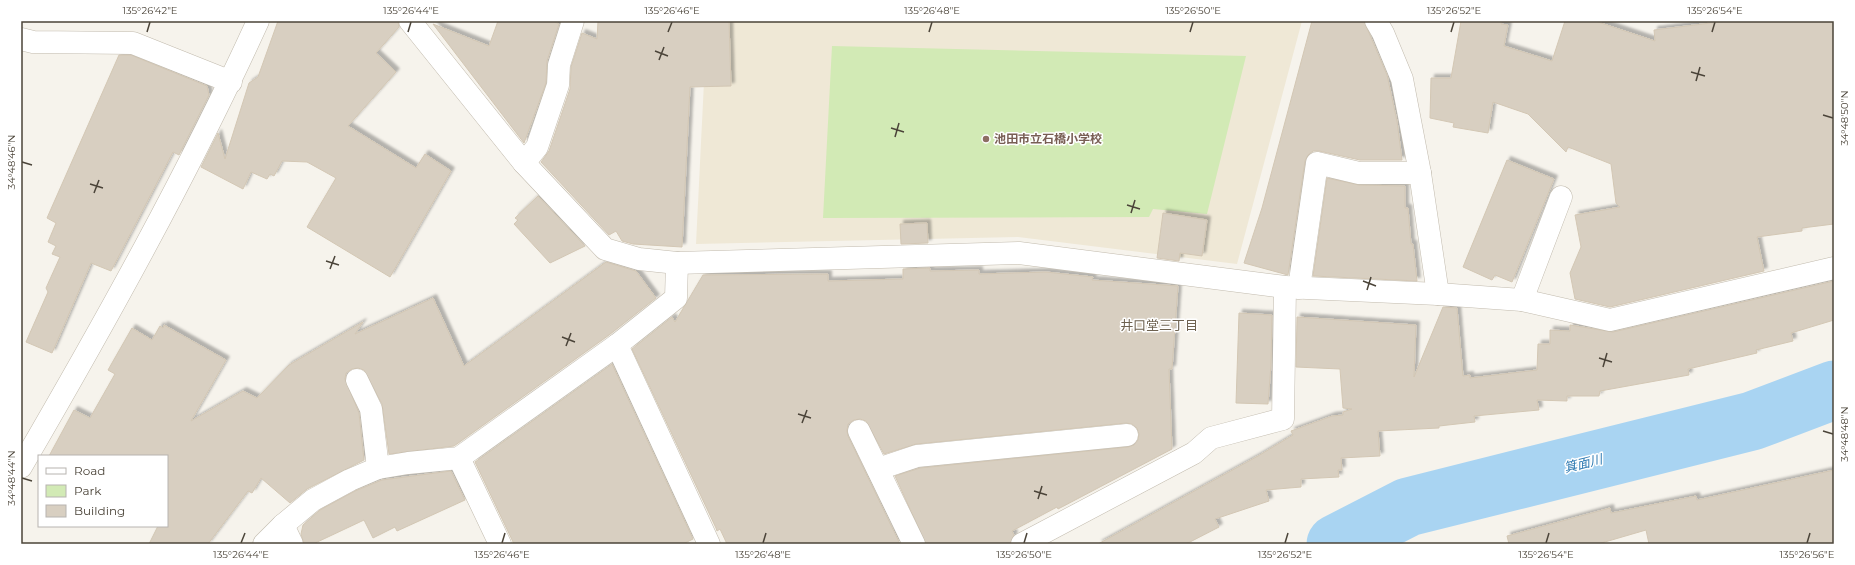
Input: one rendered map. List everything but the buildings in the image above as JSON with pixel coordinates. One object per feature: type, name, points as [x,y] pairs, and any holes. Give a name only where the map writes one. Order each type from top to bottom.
[{"type":"street","points":[[21,466],[99,332],[230,82],[258,21]]},
{"type":"street","points":[[410,21],[524,163],[605,249],[639,259],[677,263],[1019,254],[1292,287],[1438,294],[1522,300],[1610,320],[1834,268]]},
{"type":"street","points":[[524,163],[537,147],[556,92],[559,65],[573,21]]},
{"type":"street","points":[[1376,21],[1383,33],[1402,78],[1420,173],[1438,294]]},
{"type":"street","points":[[21,39],[33,42],[132,44],[230,82]]},
{"type":"street","points":[[1022,544],[1194,453],[1211,438],[1283,419],[1292,287],[1317,163],[1359,173],[1420,173]]},
{"type":"street","points":[[1522,300],[1561,197]]},
{"type":"street","points":[[264,544],[283,525],[313,500],[350,480],[378,468],[408,462],[459,458],[617,345],[676,298],[677,263]]},
{"type":"street","points":[[617,345],[709,544]]},
{"type":"street","points":[[357,380],[371,408],[378,468]]},
{"type":"street","points":[[859,431],[914,544]]},
{"type":"street","points":[[878,469],[917,456],[1127,435]]},
{"type":"street","points":[[459,458],[500,544]]},
{"type":"street","points":[[283,525],[292,544]]},
{"type":"shaded area","name":"池田市立石橋小学校","points":[[707,21],[1302,21],[1237,264],[1018,237],[696,244]]},
{"type":"green space","points":[[832,46],[1246,56],[1207,214],[1153,209],[1149,217],[823,218]]},
{"type":"waterway","name":"箕面川","points":[[1336,544],[1408,507],[1752,421],[1834,390]]},
{"type":"place","name":"池田市立石橋小学校","points":[[986,139]]},
{"type":"district","name":"井口堂三丁目","points":[[1159,325]]}]
